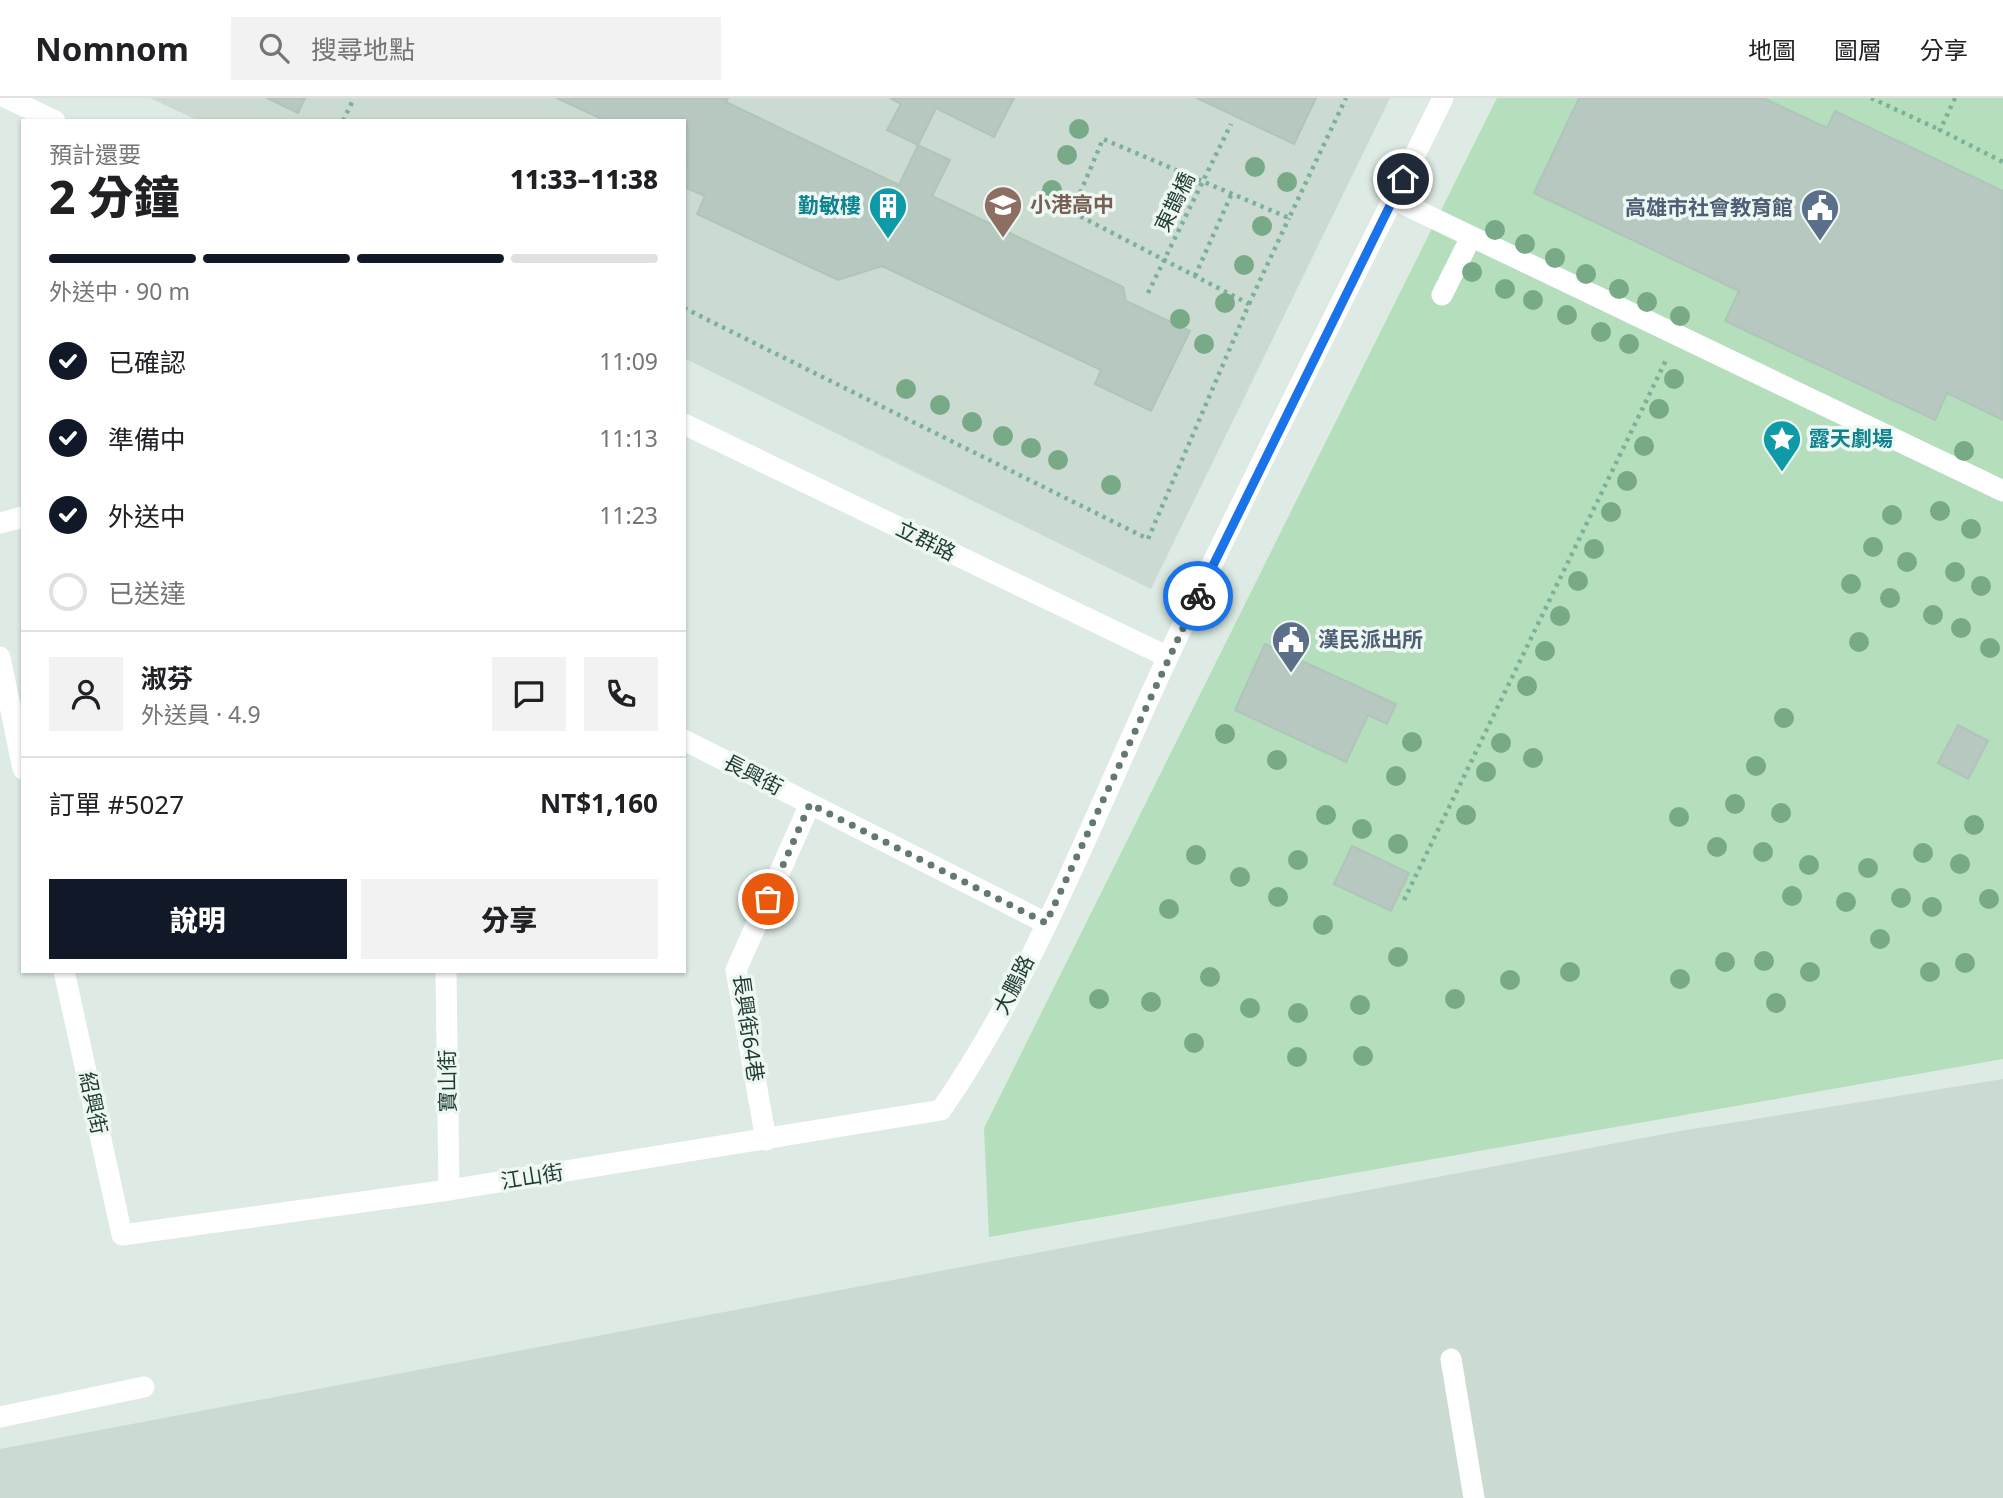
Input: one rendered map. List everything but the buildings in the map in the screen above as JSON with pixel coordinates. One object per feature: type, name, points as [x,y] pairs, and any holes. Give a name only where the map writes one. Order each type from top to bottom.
[{"type":"street","points":[[7,98],[51,119]]},
{"type":"street","name":"大鵬路","points":[[941,1110],[974,1062],[1046,923],[1168,657],[1443,98]]},
{"type":"street","points":[[1393,200],[2003,491]]},
{"type":"street","points":[[1442,295],[1471,237]]},
{"type":"street","name":"立群路","points":[[686,425],[1168,657]]},
{"type":"street","points":[[0,523],[21,518]]},
{"type":"street","points":[[0,657],[21,759]]},
{"type":"street","name":"長興街","points":[[686,741],[1046,923]]},
{"type":"street","name":"長興街64巷","points":[[766,1140],[736,970],[810,804]]},
{"type":"street","name":"紹興街","points":[[64,973],[122,1235]]},
{"type":"street","name":"寶山街","points":[[446,973],[449,1190]]},
{"type":"street","name":"江山街","points":[[122,1235],[449,1190],[941,1110]]},
{"type":"street","points":[[1451,1359],[1474,1498]]},
{"type":"street","points":[[0,1417],[144,1387]]},
{"type":"path","points":[[344,119],[354,98]]},
{"type":"path","points":[[686,309],[1148,539],[1249,304],[1346,98]]},
{"type":"path","points":[[1871,98],[2003,162]]},
{"type":"path","points":[[1940,130],[1955,98]]},
{"type":"path","name":"東鵲橋","points":[[1148,293],[1231,124]]},
{"type":"path","points":[[1249,304],[1072,212],[1103,139],[1289,218]]},
{"type":"path","points":[[1195,276],[1232,193]]},
{"type":"path","points":[[1404,900],[1678,335]]},
{"type":"shaded area","name":"小港高中","points":[[150,98],[1390,98],[1151,589],[686,359],[686,119],[195,119]]},
{"type":"shaded area","points":[[2003,1079],[2003,1498],[0,1498],[0,1449],[1680,1131]]},
{"type":"green space","points":[[1497,98],[2003,98],[2003,1059],[989,1237],[984,1128]]},
{"type":"way so far","points":[[768,899],[810,804],[1046,923],[1198,596]]},
{"type":"place","name":"小港高中","points":[[1003,239]]},
{"type":"place","name":"勤敏樓","points":[[888,240]]},
{"type":"place","name":"高雄市社會教育館","points":[[1820,242]]},
{"type":"place","name":"露天劇場","points":[[1782,473]]},
{"type":"place","name":"漢民派出所","points":[[1291,674]]},
{"type":"route","points":[[1198,596],[1403,179]]}]
